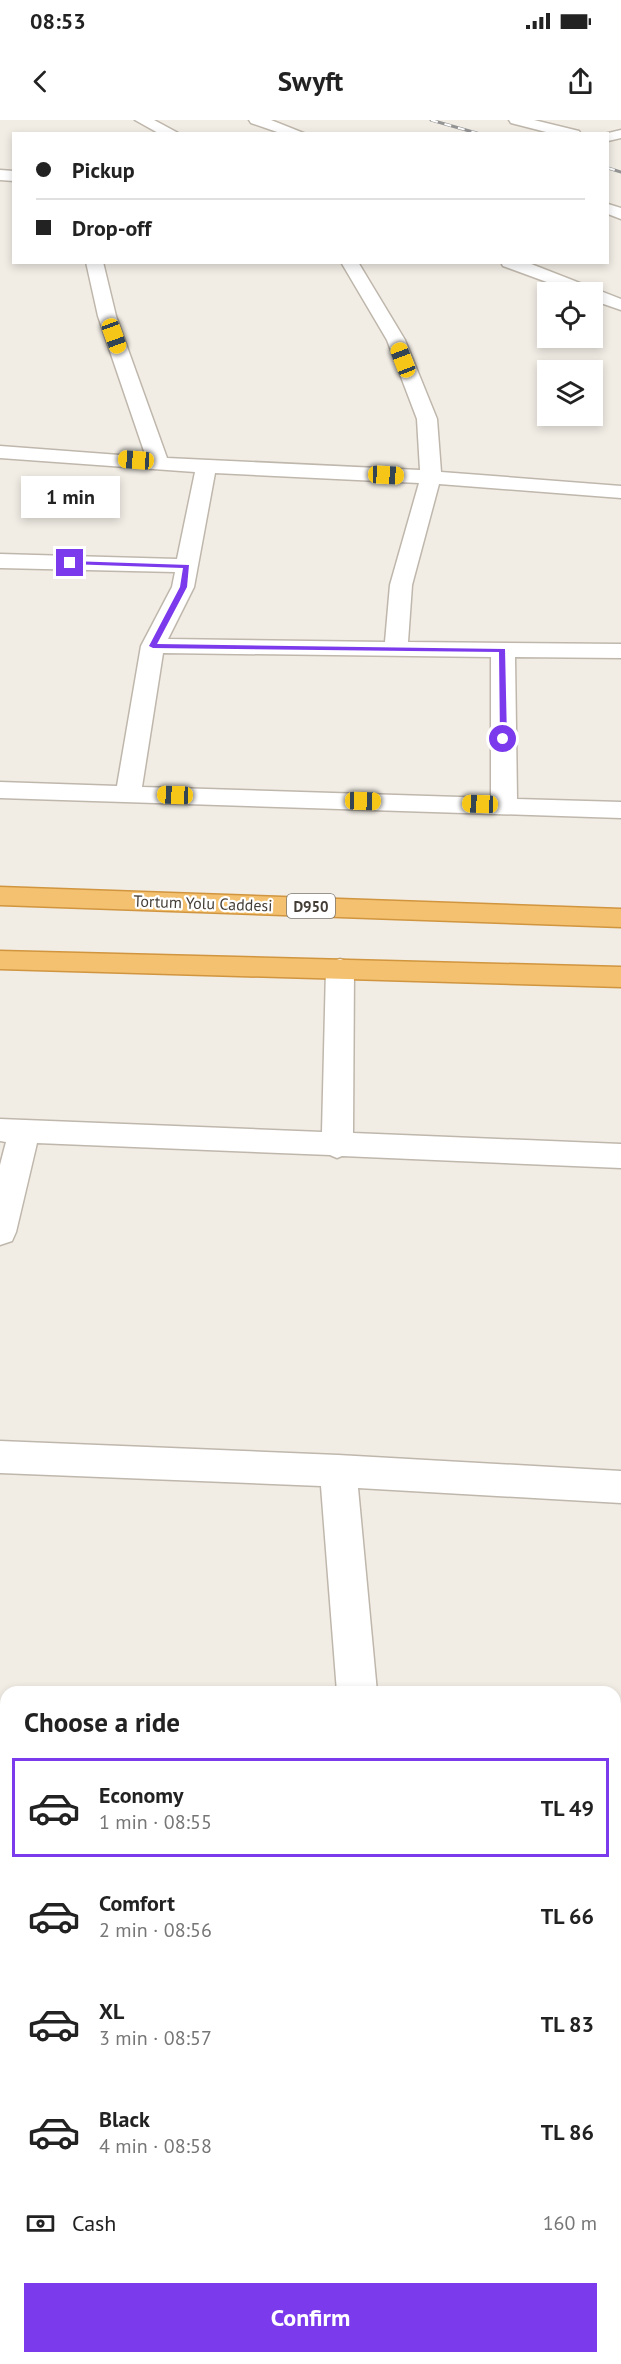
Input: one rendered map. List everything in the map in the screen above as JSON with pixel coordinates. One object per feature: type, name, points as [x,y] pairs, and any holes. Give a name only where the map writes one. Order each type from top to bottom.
[{"type":"highway","name":"Tortum Yolu Caddesi","points":[[0,896],[621,918]]},
{"type":"highway","points":[[0,960],[621,977]]},
{"type":"street","points":[[142,120],[169,132]]},
{"type":"street","points":[[256,120],[293,132]]},
{"type":"street","points":[[516,120],[566,132]]},
{"type":"street","points":[[94,264],[107,316],[158,462]]},
{"type":"street","points":[[350,264],[396,340],[427,419],[431,477],[401,585],[396,649]]},
{"type":"street","points":[[514,264],[561,282]]},
{"type":"street","points":[[603,290],[612,286]]},
{"type":"street","points":[[603,298],[621,305]]},
{"type":"street","points":[[0,452],[206,467],[431,477],[621,492]]},
{"type":"street","points":[[128,794],[153,646],[183,587],[206,467]]},
{"type":"street","points":[[0,561],[187,566]]},
{"type":"street","points":[[153,646],[621,651]]},
{"type":"street","points":[[503,650],[504,805]]},
{"type":"street","points":[[0,790],[621,810]]},
{"type":"street","points":[[337,1146],[340,969]]},
{"type":"street","points":[[0,1232],[12,1130],[337,1146],[621,1156]]},
{"type":"street","points":[[0,1457],[338,1471],[621,1487]]},
{"type":"street","points":[[338,1471],[356,1686]]},
{"type":"railway","points":[[431,120],[473,132]]},
{"type":"railway","points":[[609,168],[621,172]]},
{"type":"route","points":[[70,563],[187,566],[183,587],[153,646],[503,650],[503,739]]}]
